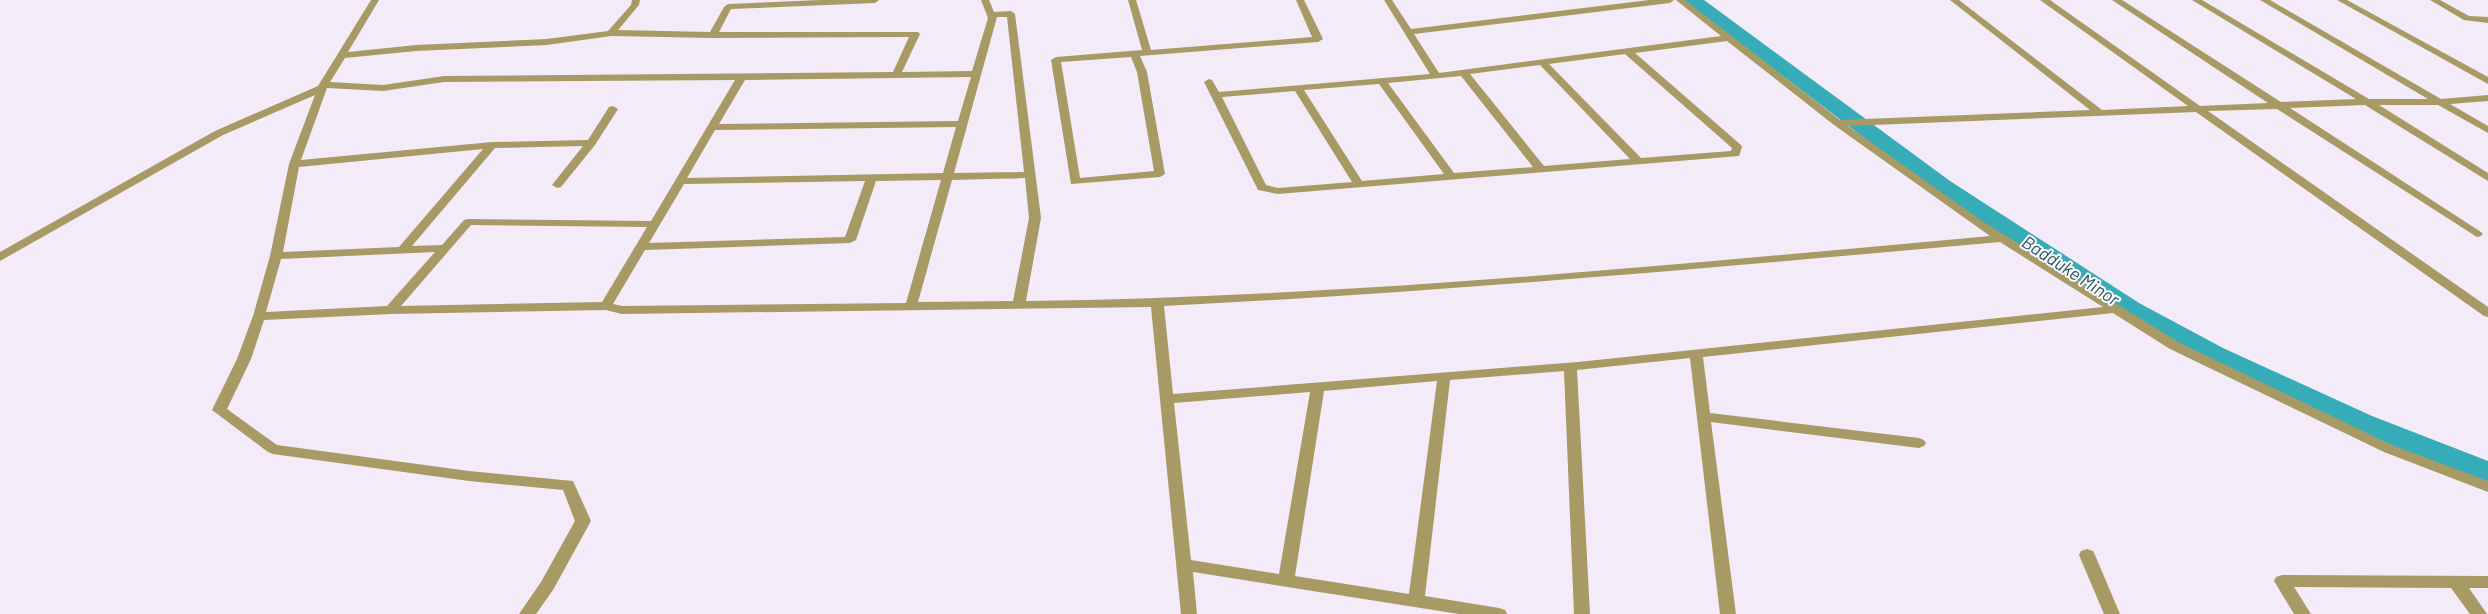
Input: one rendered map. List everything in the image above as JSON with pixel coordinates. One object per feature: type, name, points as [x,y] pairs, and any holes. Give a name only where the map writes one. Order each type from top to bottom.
[{"type":"street","points":[[375,0],[323,86],[294,164],[276,256],[259,316],[244,359],[219,410],[273,449],[469,476],[568,485],[583,521],[547,586],[527,614]]},
{"type":"street","points":[[611,33],[635,5],[636,0]]},
{"type":"street","points":[[713,35],[728,6],[875,0]]},
{"type":"street","points":[[985,0],[992,18]]},
{"type":"street","points":[[1132,0],[1147,53]]},
{"type":"street","points":[[1135,54],[1142,72],[1160,174],[1075,182],[1056,60],[1318,39],[1300,0]]},
{"type":"street","points":[[1388,0],[1436,76]]},
{"type":"street","points":[[1408,32],[1670,0]]},
{"type":"street","points":[[1680,0],[1839,123],[2002,238],[2175,346],[2371,440],[2488,486]]},
{"type":"street","points":[[1954,0],[2100,112]]},
{"type":"street","points":[[2044,0],[2488,313]]},
{"type":"street","points":[[2116,0],[2282,105],[2477,234]]},
{"type":"street","points":[[2196,0],[2367,102],[2488,178]]},
{"type":"street","points":[[2264,0],[2488,130]]},
{"type":"street","points":[[2341,0],[2488,81]]},
{"type":"street","points":[[2434,0],[2467,18],[2488,20]]},
{"type":"street","points":[[911,306],[993,15],[1011,14],[1035,218],[1019,305]]},
{"type":"street","points":[[341,56],[416,48],[547,42],[611,33],[713,35],[915,34],[896,75]]},
{"type":"street","points":[[1214,95],[1436,76],[1729,38]]},
{"type":"street","points":[[1209,82],[1262,188],[1278,191],[1735,154],[1737,147],[1627,51]]},
{"type":"street","points":[[1542,62],[1638,162]]},
{"type":"street","points":[[1463,72],[1541,170]]},
{"type":"street","points":[[0,257],[219,133],[323,86],[383,88],[444,79],[976,74]]},
{"type":"street","points":[[606,306],[742,77]]},
{"type":"street","points":[[1382,81],[1451,177]]},
{"type":"street","points":[[1298,88],[1358,184]]},
{"type":"street","points":[[1839,123],[2367,102],[2439,102],[2488,98]]},
{"type":"street","points":[[558,185],[591,143],[613,109]]},
{"type":"street","points":[[712,127],[962,124]]},
{"type":"street","points":[[294,164],[492,145],[591,143]]},
{"type":"street","points":[[402,250],[492,145]]},
{"type":"street","points":[[680,181],[1030,175]]},
{"type":"street","points":[[641,247],[850,240],[872,178]]},
{"type":"street","points":[[391,310],[468,222],[655,224]]},
{"type":"street","points":[[259,316],[391,310],[606,306],[622,310],[1157,303],[1286,297],[1610,273],[2002,238]]},
{"type":"street","points":[[276,256],[445,248]]},
{"type":"street","points":[[1157,303],[1189,614]]},
{"type":"street","points":[[1582,614],[1570,367],[2116,309]]},
{"type":"street","points":[[1696,354],[1728,614]]},
{"type":"street","points":[[1167,399],[1582,366]]},
{"type":"street","points":[[1416,601],[1444,377]]},
{"type":"street","points":[[1286,581],[1318,387]]},
{"type":"street","points":[[1704,418],[1918,443]]},
{"type":"street","points":[[2087,555],[2112,614]]},
{"type":"street","points":[[1184,565],[1499,614]]},
{"type":"street","points":[[2303,614],[2282,581],[2488,582]]},
{"type":"street","points":[[2456,582],[2479,614]]},
{"type":"waterway","name":"Badduke Minor","points":[[1692,0],[1942,186],[2130,309],[2213,354],[2362,423],[2488,473]]}]
